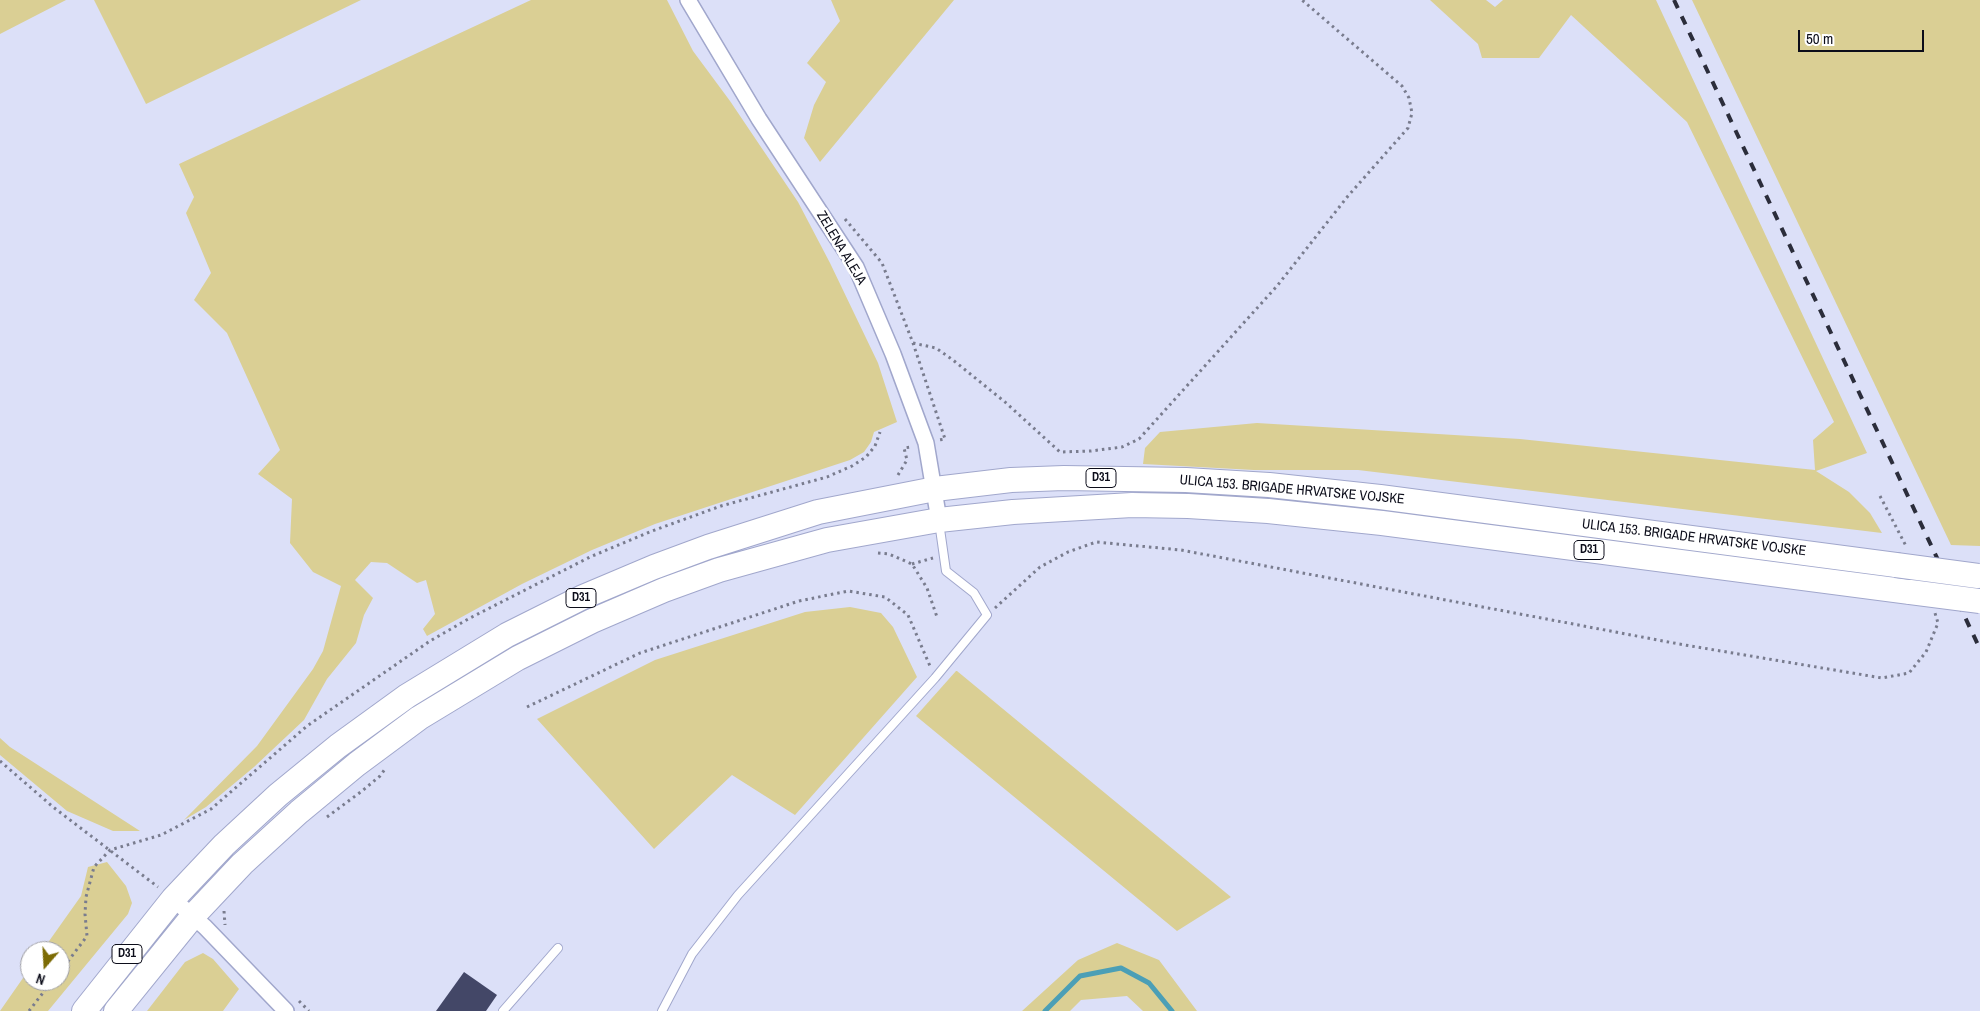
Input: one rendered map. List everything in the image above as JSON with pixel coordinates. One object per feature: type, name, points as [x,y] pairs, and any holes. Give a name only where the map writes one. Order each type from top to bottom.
[{"type":"main road","name":"ULICA 153. BRIGADE HRVATSKE VOJSKE","points":[[84,1011],[173,899],[224,846],[278,795],[338,746],[407,696],[507,635],[583,597],[654,566],[818,512],[935,489],[1011,480],[1064,478],[1186,480],[1268,485],[1380,497],[1901,557],[1979,576]]},
{"type":"main road","name":"ULICA 153. BRIGADE HRVATSKE VOJSKE","points":[[116,1011],[193,916],[242,864],[299,812],[357,764],[419,718],[518,658],[592,621],[664,590],[718,570],[827,540],[939,520],[1013,512],[1132,505],[1268,511],[1382,523],[1980,601]]},
{"type":"street","name":"ZELENA ALEJA","points":[[688,0],[759,119],[856,267],[893,354],[926,443],[939,520]]},
{"type":"street","points":[[173,899],[193,916],[286,1011]]},
{"type":"lane","points":[[662,1011],[692,954],[738,895],[935,678],[987,616],[974,593],[946,571],[939,520]]},
{"type":"lane","points":[[503,1011],[558,948]]},
{"type":"path","points":[[913,343],[936,348],[953,360],[1005,402],[1060,452],[1122,447],[1139,438],[1277,286],[1348,196],[1408,128],[1412,113],[1409,98],[1402,86],[1302,0]]},
{"type":"path","points":[[1880,496],[1901,557]]},
{"type":"path","points":[[987,616],[1040,567],[1068,552],[1096,542],[1181,550],[1679,644],[1882,678],[1909,673],[1920,659],[1938,623],[1934,609]]},
{"type":"path","points":[[868,552],[888,554],[912,564],[927,588],[937,617]]},
{"type":"path","points":[[912,564],[944,555]]},
{"type":"path","points":[[527,707],[640,653],[799,601],[848,591],[886,597],[908,615],[935,678]]},
{"type":"path","points":[[0,761],[53,807],[173,899]]},
{"type":"path","points":[[322,821],[380,776],[389,764]]},
{"type":"path","points":[[70,959],[87,936],[86,905],[94,867],[110,850]]},
{"type":"path","points":[[217,915],[224,908]]},
{"type":"path","points":[[29,1011],[44,991]]},
{"type":"shaded area","points":[[0,0],[66,0],[0,34]]},
{"type":"shaded area","points":[[94,0],[361,0],[146,104]]},
{"type":"shaded area","points":[[531,0],[667,0],[693,51],[730,101],[798,202],[830,263],[878,363],[897,422],[874,432],[871,442],[864,452],[850,460],[655,524],[592,550],[522,584],[427,636],[423,629],[435,614],[426,580],[417,583],[387,563],[371,562],[355,580],[373,598],[364,615],[356,643],[327,679],[304,720],[254,767],[206,807],[184,820],[257,746],[313,669],[323,651],[341,586],[313,572],[290,543],[292,499],[258,474],[280,450],[227,333],[194,300],[211,273],[186,213],[194,197],[179,164]]},
{"type":"shaded area","points":[[831,0],[954,0],[820,162],[804,138],[814,105],[826,82],[807,63],[840,21]]},
{"type":"shaded area","points":[[1430,0],[1486,0],[1495,7],[1503,0],[1656,0],[1867,453],[1816,471],[1849,492],[1870,513],[1882,533],[1358,470],[1254,470],[1143,464],[1145,448],[1160,432],[1257,423],[1520,439],[1815,470],[1813,440],[1834,422],[1687,122],[1571,15],[1539,58],[1482,58],[1478,44]]},
{"type":"shaded area","points":[[1692,0],[1980,0],[1980,546],[1951,545]]},
{"type":"shaded area","points":[[850,607],[881,613],[893,627],[917,677],[795,815],[732,775],[654,849],[537,719],[655,660],[805,612]]},
{"type":"shaded area","points":[[956,671],[1231,897],[1177,931],[916,716]]},
{"type":"shaded area","points":[[0,738],[10,747],[140,831],[113,831],[67,811],[0,755]]},
{"type":"shaded area","points":[[107,862],[126,886],[132,903],[128,914],[70,984],[70,941],[49,941],[81,896],[88,867]]},
{"type":"shaded area","points":[[1117,943],[1159,960],[1197,1011],[1143,1011],[1127,996],[1081,1000],[1070,1011],[1022,1011],[1078,960]]},
{"type":"shaded area","points":[[203,953],[213,959],[239,989],[223,1011],[147,1011],[185,962]]},
{"type":"shaded area","points":[[20,982],[20,991],[64,991],[48,1011],[0,1011]]},
{"type":"building","points":[[464,972],[497,995],[486,1011],[436,1011]]},
{"type":"waterway","points":[[1045,1011],[1080,976],[1121,968],[1149,983],[1172,1011]]},
{"type":"railway","points":[[1674,0],[1980,649]]}]
